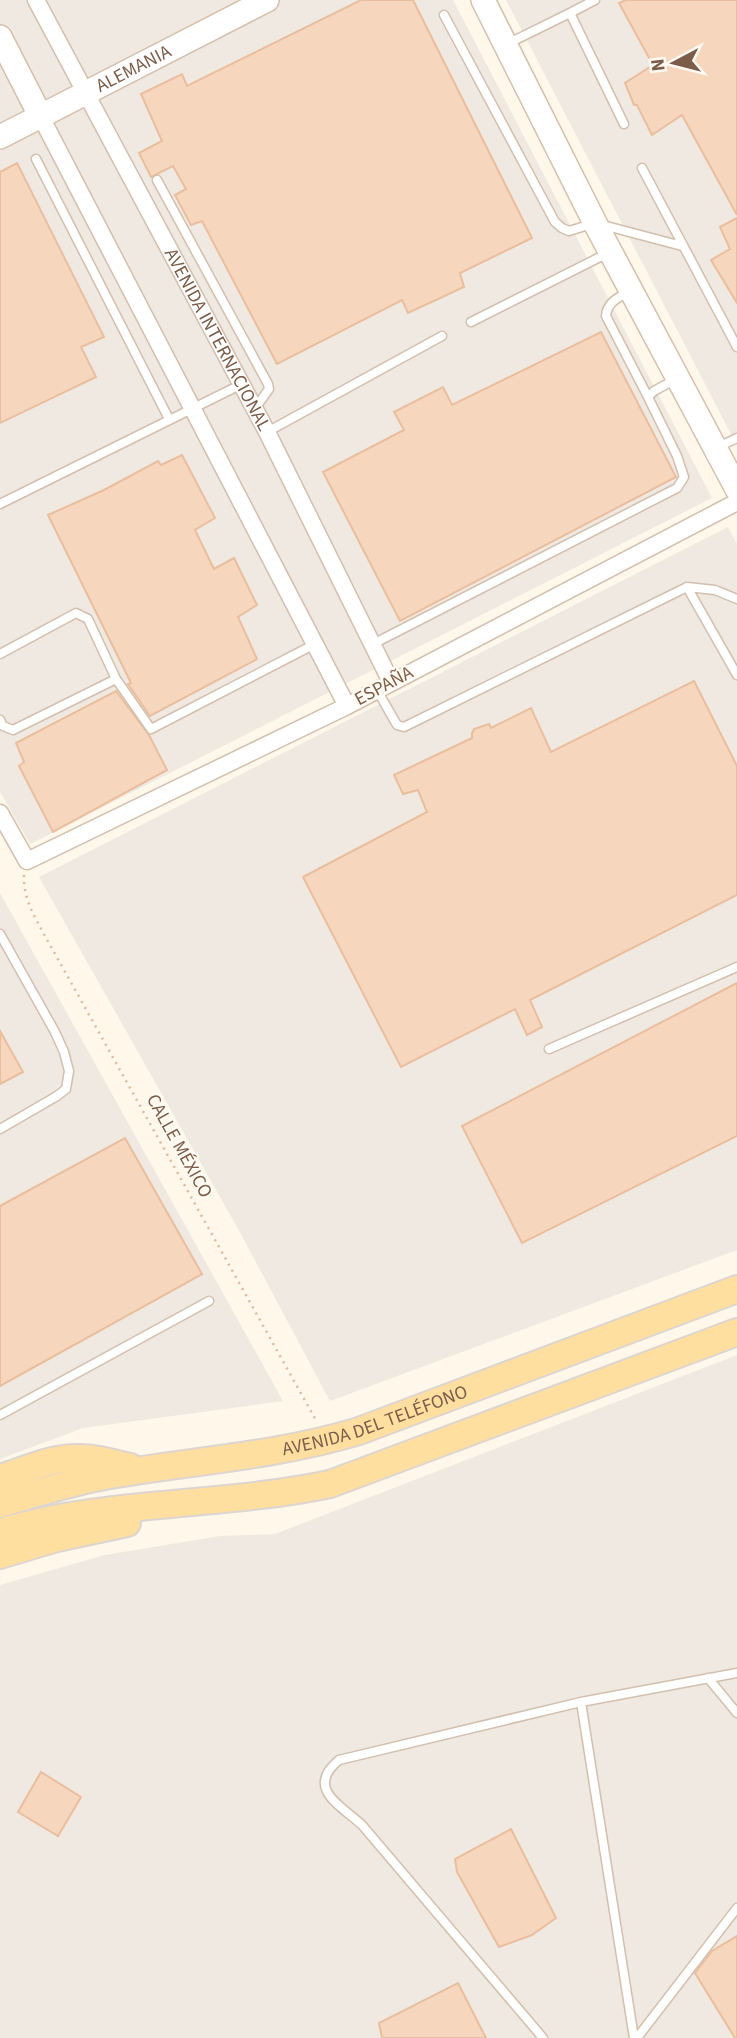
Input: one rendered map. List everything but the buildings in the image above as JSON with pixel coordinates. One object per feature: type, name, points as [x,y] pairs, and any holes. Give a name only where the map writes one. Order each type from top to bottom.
[{"type":"main road","name":"ALEMANIA","points":[[0,137],[267,0]]},
{"type":"main road","points":[[483,0],[595,223],[737,489]]},
{"type":"main road","points":[[0,37],[41,117]]},
{"type":"main road","name":"AVENIDA DEL TELÉFONO","points":[[0,1504],[47,1490],[141,1470],[236,1458],[327,1441],[737,1289]]},
{"type":"main road","points":[[0,1532],[56,1517],[111,1509],[259,1497],[330,1484],[737,1332]]},
{"type":"main road","points":[[0,1478],[73,1457],[141,1470]]},
{"type":"main road","points":[[0,1555],[57,1538],[127,1523],[182,1503]]},
{"type":"street","name":"AVENIDA INTERNACIONAL","points":[[36,0],[267,432],[373,644],[384,686]]},
{"type":"street","points":[[41,117],[347,706]]},
{"type":"street","name":"ESPAÑA","points":[[27,861],[347,706],[737,502]]},
{"type":"street","points":[[0,813],[27,861]]},
{"type":"lane","points":[[507,44],[595,0]]},
{"type":"lane","points":[[570,13],[624,124]]},
{"type":"lane","points":[[443,15],[555,222],[569,231],[595,223],[682,246]]},
{"type":"lane","points":[[36,159],[169,419]]},
{"type":"lane","points":[[642,168],[737,347]]},
{"type":"lane","points":[[157,180],[268,384],[269,390],[254,411]]},
{"type":"lane","points":[[471,322],[611,251]]},
{"type":"lane","points":[[373,644],[677,488],[684,477],[677,456],[606,316],[606,309],[614,300],[631,290]]},
{"type":"lane","points":[[267,432],[442,336]]},
{"type":"lane","points":[[648,397],[678,378]]},
{"type":"lane","points":[[0,504],[240,384]]},
{"type":"lane","points":[[716,448],[737,438]]},
{"type":"lane","points":[[687,587],[737,675]]},
{"type":"lane","points":[[384,686],[397,725],[404,727],[687,587],[715,590],[737,599]]},
{"type":"lane","points":[[0,654],[76,613],[88,620],[116,679],[151,729],[315,644]]},
{"type":"lane","points":[[0,720],[3,726],[13,730],[116,679]]},
{"type":"lane","points":[[0,934],[64,1052],[68,1062],[69,1080],[66,1089],[57,1096],[0,1129]]},
{"type":"lane","points":[[549,1049],[737,967]]},
{"type":"lane","points":[[0,1415],[209,1301]]},
{"type":"lane","points":[[543,2038],[362,1825],[328,1794],[324,1782],[327,1770],[339,1760],[581,1702],[737,1673]]},
{"type":"lane","points":[[708,1678],[737,1713]]},
{"type":"lane","points":[[581,1702],[635,2038]]},
{"type":"lane","points":[[635,2038],[737,1908]]},
{"type":"path","name":"CALLE MÉXICO","points":[[27,861],[25,892],[36,919],[327,1441]]},
{"type":"shaded area","points":[[0,0],[453,0],[712,498],[30,844],[0,792]]},
{"type":"shaded area","points":[[506,0],[737,0],[737,446],[717,407]]},
{"type":"shaded area","points":[[728,527],[737,544],[737,1250],[330,1401],[241,1234],[39,877]]},
{"type":"shaded area","points":[[0,893],[283,1401],[83,1428],[0,1459]]},
{"type":"shaded area","points":[[737,1355],[737,2038],[0,2038],[0,1585],[105,1555],[220,1536],[275,1534]]}]
